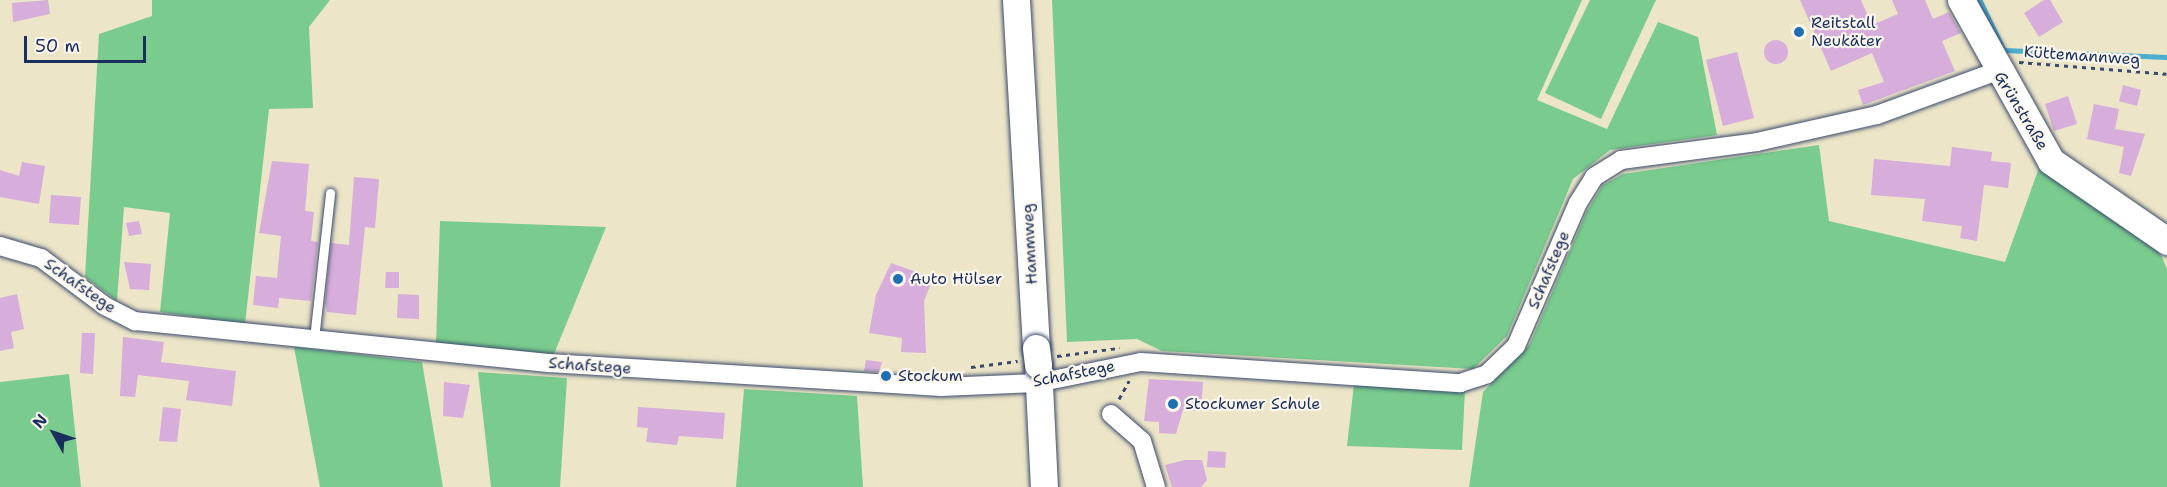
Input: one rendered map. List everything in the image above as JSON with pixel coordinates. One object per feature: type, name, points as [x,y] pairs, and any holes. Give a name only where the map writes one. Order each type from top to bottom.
[{"type":"main road","name":"Hammweg","points":[[1016,0],[1044,487]]},
{"type":"main road","name":"Grünstraße","points":[[1961,0],[1997,71],[2051,161],[2167,241]]},
{"type":"street","name":"Schafstege","points":[[0,246],[41,258],[105,306],[135,321],[584,366],[941,387],[1037,366],[1141,362],[1460,383],[1478,377],[1516,346],[1578,203],[1594,177],[1621,160],[1757,142],[1868,117],[1997,71]]},
{"type":"street","points":[[1111,414],[1142,441],[1156,487]]},
{"type":"lane","points":[[314,339],[330,193]]},
{"type":"path","name":"Küttemannweg","points":[[1997,71],[2018,62],[2167,74]]},
{"type":"path","points":[[1111,414],[1141,362]]},
{"type":"green space","points":[[152,0],[330,0],[309,27],[313,108],[269,109],[245,324],[160,312],[170,213],[124,207],[117,301],[85,277],[99,34],[152,16]]},
{"type":"green space","points":[[1052,0],[1582,0],[1537,100],[1607,129],[1658,22],[1698,37],[1717,135],[1610,150],[1573,179],[1507,336],[1473,369],[1162,351],[1137,339],[1067,342]]},
{"type":"green space","points":[[1590,0],[1656,0],[1601,119],[1545,93]]},
{"type":"green space","points":[[1819,145],[1829,221],[2005,262],[2039,168],[2138,232],[2161,255],[2167,269],[2167,487],[1469,487],[1483,392],[1530,344],[1587,211],[1603,185],[1623,174]]},
{"type":"green space","points":[[440,221],[606,227],[554,354],[436,343]]},
{"type":"green space","points":[[294,347],[422,362],[443,487],[320,487]]},
{"type":"green space","points":[[478,372],[567,378],[560,487],[491,487]]},
{"type":"green space","points":[[69,374],[81,487],[0,487],[0,382]]},
{"type":"green space","points":[[1354,384],[1465,390],[1462,450],[1347,446]]},
{"type":"green space","points":[[744,389],[857,396],[863,487],[736,487]]},
{"type":"building","points":[[48,0],[50,14],[13,22],[12,3]]},
{"type":"building","points":[[1800,0],[1861,0],[1872,25],[1898,14],[1892,0],[1925,0],[1933,19],[1949,12],[1961,33],[1942,41],[1955,71],[1863,105],[1858,90],[1884,82],[1872,53],[1831,71]]},
{"type":"building","points":[[2044,0],[2050,0],[2063,22],[2039,37],[2024,13]]},
{"type":"building","points":[[1776,40],[1781,41],[1787,47],[1787,57],[1781,63],[1776,64],[1771,63],[1765,57],[1764,52],[1765,47],[1771,41]]},
{"type":"building","points":[[1737,52],[1754,118],[1723,126],[1706,60]]},
{"type":"building","points":[[2123,85],[2141,90],[2137,106],[2119,101]]},
{"type":"building","points":[[2068,96],[2077,124],[2054,131],[2045,104]]},
{"type":"building","points":[[2094,104],[2119,109],[2115,129],[2145,134],[2131,176],[2119,173],[2124,147],[2087,139]]},
{"type":"building","points":[[1952,147],[1992,152],[1991,161],[2011,163],[2008,188],[1984,185],[1977,241],[1960,238],[1962,226],[1922,221],[1925,199],[1871,195],[1874,159],[1950,166]]},
{"type":"building","points":[[272,161],[309,164],[305,211],[314,212],[311,241],[318,242],[311,301],[279,298],[278,308],[253,305],[256,276],[277,278],[281,236],[259,233]]},
{"type":"building","points":[[22,162],[45,166],[39,204],[0,197],[0,170],[19,176]]},
{"type":"building","points":[[354,177],[379,179],[375,228],[365,227],[356,315],[327,312],[325,302],[331,243],[349,245]]},
{"type":"building","points":[[51,195],[81,197],[79,225],[49,223]]},
{"type":"building","points":[[139,221],[142,234],[129,236],[126,223]]},
{"type":"building","points":[[124,262],[151,264],[149,290],[130,289]]},
{"type":"building","points":[[891,263],[933,278],[924,301],[926,353],[901,352],[902,338],[869,333],[876,295]]},
{"type":"building","points":[[386,272],[399,272],[399,288],[385,288]]},
{"type":"building","points":[[17,294],[24,329],[11,332],[14,348],[0,351],[0,298]]},
{"type":"building","points":[[398,294],[419,295],[419,319],[397,318]]},
{"type":"building","points":[[82,333],[95,333],[93,374],[80,373]]},
{"type":"building","points":[[123,337],[164,342],[161,362],[236,371],[232,406],[186,400],[189,381],[138,375],[135,397],[120,396]]},
{"type":"building","points":[[866,360],[882,362],[879,372],[864,371]]},
{"type":"building","name":"Stockumer Schule","points":[[1149,379],[1203,382],[1201,411],[1183,410],[1176,434],[1159,433],[1159,422],[1144,421]]},
{"type":"building","points":[[444,382],[470,385],[463,418],[443,416]]},
{"type":"building","points":[[163,407],[181,409],[177,442],[159,441]]},
{"type":"building","points":[[638,407],[725,413],[723,439],[679,436],[677,445],[646,442],[648,428],[637,427]]},
{"type":"building","points":[[1208,451],[1226,452],[1225,468],[1207,467]]},
{"type":"building","points":[[1185,460],[1202,460],[1207,480],[1201,487],[1172,487],[1165,465]]},
{"type":"waterway","points":[[1980,0],[2004,50],[2167,57]]},
{"type":"place","name":"Reitstall Neukäter","points":[[1799,32]]},
{"type":"place","name":"Auto Hülser","points":[[898,279]]},
{"type":"place","name":"Stockum","points":[[886,376]]},
{"type":"place","name":"Stockumer Schule","points":[[1173,404]]}]
